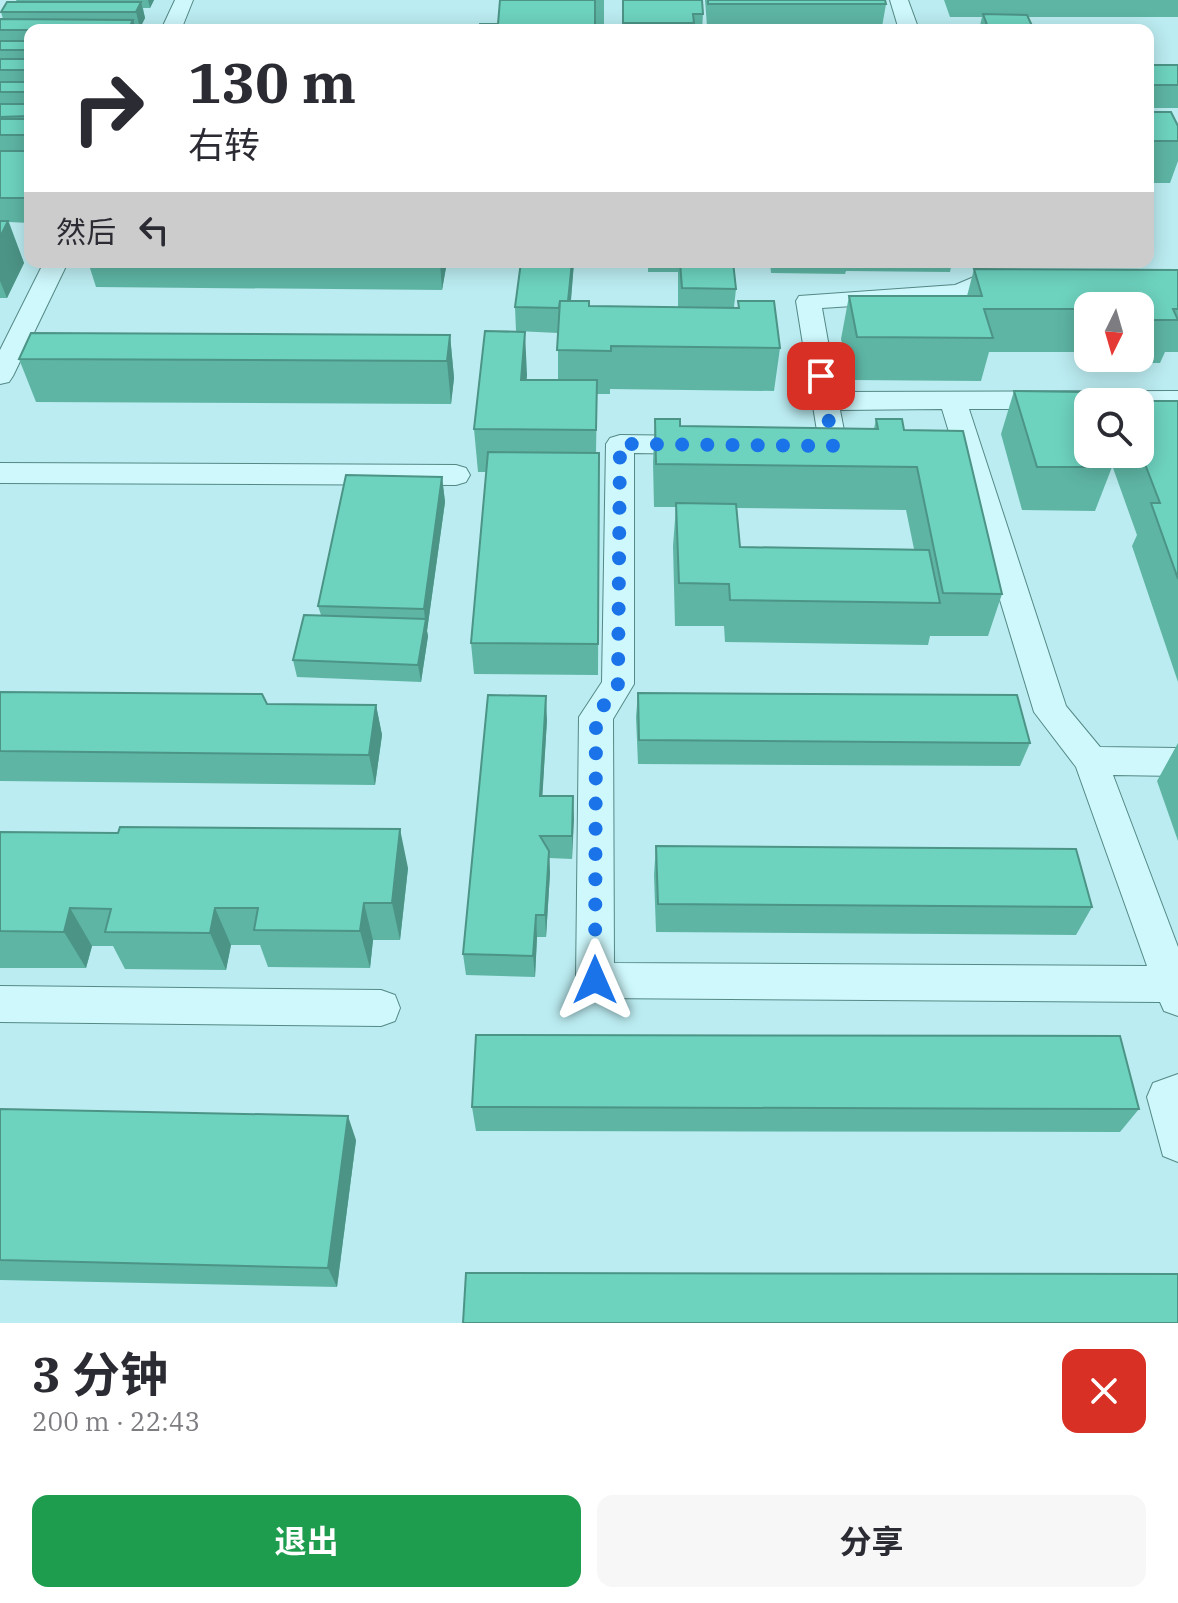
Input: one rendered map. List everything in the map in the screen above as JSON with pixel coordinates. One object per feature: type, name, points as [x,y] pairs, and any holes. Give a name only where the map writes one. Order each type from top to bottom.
[{"type":"street","points":[[174,24],[184,0]]},
{"type":"street","points":[[899,0],[907,24]]},
{"type":"street","points":[[0,376],[53,268]]},
{"type":"street","points":[[788,446],[833,446],[808,301],[960,292],[987,270],[1038,278]]},
{"type":"street","points":[[826,401],[1178,400]]},
{"type":"street","points":[[727,445],[620,444],[618,684],[596,717],[595,980],[1176,989],[1091,761],[1051,712],[953,401]]},
{"type":"street","points":[[0,473],[456,475]]},
{"type":"street","points":[[1091,761],[1178,762]]},
{"type":"street","points":[[0,1004],[381,1008]]},
{"type":"street","points":[[1178,1094],[1167,1097],[1178,1141]]},
{"type":"building","points":[[500,0],[595,0],[595,24],[498,24]]},
{"type":"building","points":[[623,0],[702,0],[703,14],[693,14],[694,23],[623,23]]},
{"type":"building","points":[[708,0],[885,0],[886,4],[708,4]]},
{"type":"building","points":[[7,2],[141,2],[136,12],[1,12]]},
{"type":"building","points":[[983,14],[1027,15],[1031,24],[987,24]]},
{"type":"building","points":[[0,19],[133,20],[131,24],[24,24],[24,30],[0,30]]},
{"type":"building","points":[[0,41],[24,41],[24,50],[0,50]]},
{"type":"building","points":[[0,59],[24,59],[24,70],[0,70]]},
{"type":"building","points":[[1154,65],[1178,65],[1178,85],[1154,85]]},
{"type":"building","points":[[0,82],[24,82],[24,92],[0,92]]},
{"type":"building","points":[[0,104],[24,104],[24,116],[0,117]]},
{"type":"building","points":[[1154,112],[1171,112],[1178,126],[1178,141],[1154,141]]},
{"type":"building","points":[[0,119],[24,119],[24,135],[0,135]]},
{"type":"building","points":[[0,151],[24,151],[24,198],[0,198]]},
{"type":"building","points":[[0,221],[8,221],[0,237]]},
{"type":"building","points":[[520,268],[571,268],[568,301],[560,301],[559,308],[515,307]]},
{"type":"building","points":[[680,268],[734,268],[736,289],[682,288]]},
{"type":"building","points":[[974,269],[1178,270],[1178,309],[1173,309],[1178,320],[1154,320],[1154,292],[1074,292],[1074,309],[984,309],[993,338],[857,337],[849,296],[982,296]]},
{"type":"building","points":[[560,301],[589,301],[589,306],[739,308],[738,301],[774,301],[780,348],[611,346],[611,351],[557,350]]},
{"type":"building","points":[[485,331],[525,332],[521,380],[597,380],[596,430],[474,429]]},
{"type":"building","points":[[31,333],[450,335],[447,361],[19,359]]},
{"type":"building","points":[[1014,391],[1074,392],[1074,467],[1037,467]]},
{"type":"building","points":[[1154,401],[1178,401],[1178,579],[1151,503],[1160,503],[1147,468],[1154,468]]},
{"type":"building","points":[[655,419],[680,419],[680,426],[878,429],[876,419],[902,419],[904,430],[963,431],[1002,594],[943,593],[917,467],[656,464]]},
{"type":"building","points":[[488,452],[599,453],[598,644],[471,643]]},
{"type":"building","points":[[346,475],[442,477],[424,609],[318,606]]},
{"type":"building","points":[[676,503],[736,504],[740,547],[929,550],[940,603],[730,600],[729,584],[679,583]]},
{"type":"building","points":[[304,615],[426,619],[418,665],[293,660]]},
{"type":"building","points":[[0,692],[262,694],[267,704],[376,705],[369,755],[0,751]]},
{"type":"building","points":[[638,693],[1017,695],[1030,743],[639,740]]},
{"type":"building","points":[[488,695],[546,696],[540,796],[573,796],[572,836],[540,836],[549,851],[545,915],[536,915],[533,956],[463,954]]},
{"type":"building","points":[[120,827],[400,829],[392,903],[364,903],[360,931],[254,930],[258,908],[215,908],[210,933],[105,932],[111,909],[70,908],[64,932],[0,931],[0,832],[118,833]]},
{"type":"building","points":[[656,846],[1076,849],[1092,907],[658,904]]},
{"type":"building","points":[[476,1035],[1120,1036],[1139,1109],[472,1107]]},
{"type":"building","points":[[0,1109],[348,1116],[328,1268],[0,1260]]},
{"type":"building","points":[[466,1273],[1178,1274],[1178,1323],[463,1323]]},
{"type":"route","points":[[595,980],[596,717],[618,684],[620,444],[833,446],[821,376]]}]
